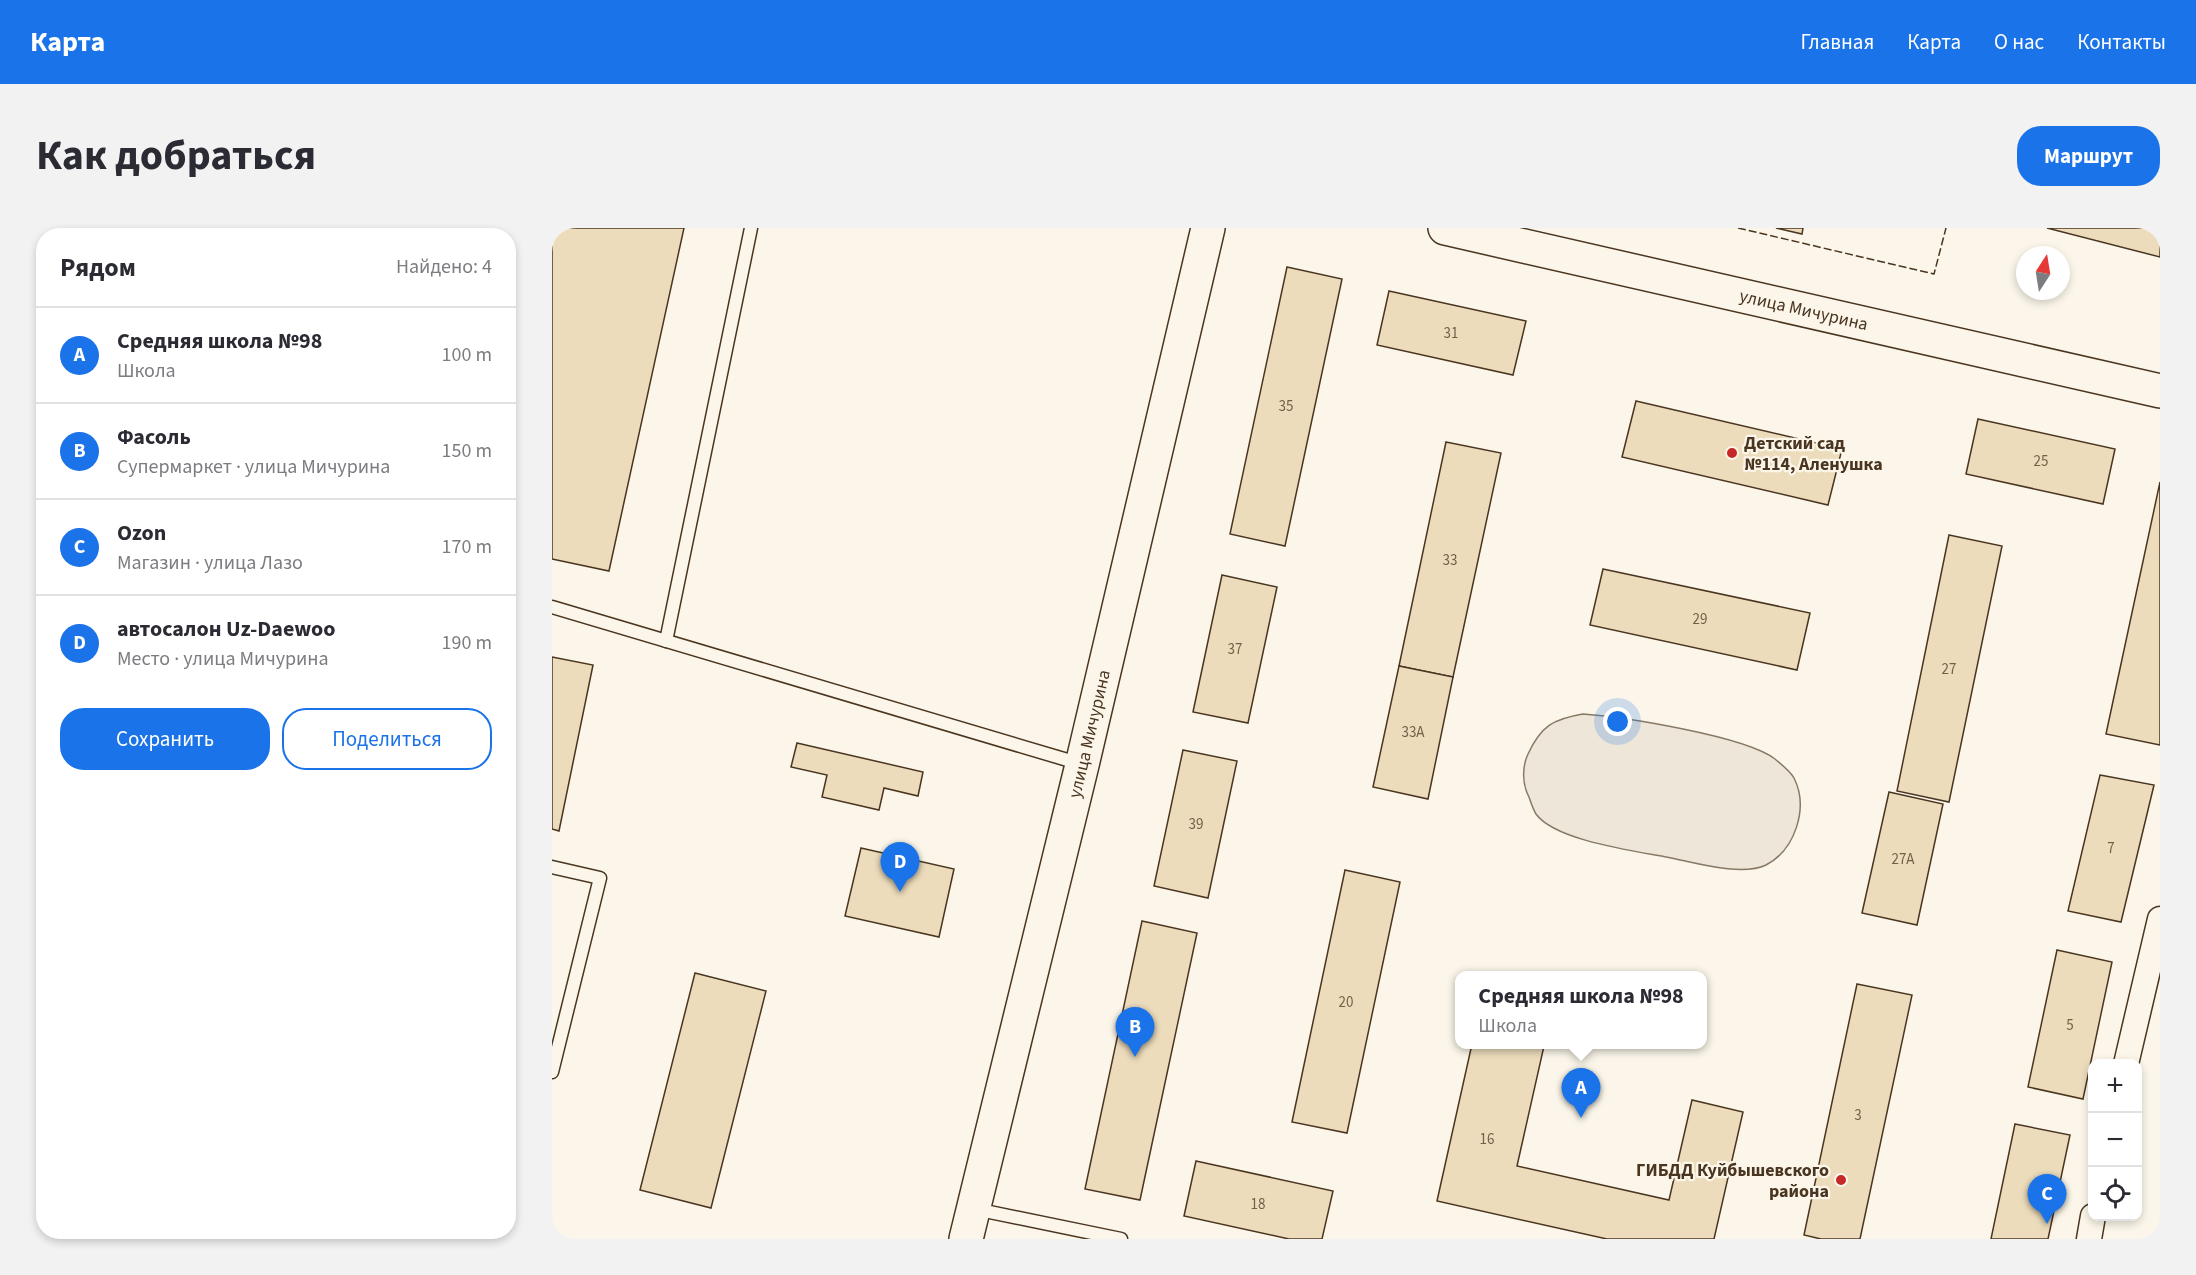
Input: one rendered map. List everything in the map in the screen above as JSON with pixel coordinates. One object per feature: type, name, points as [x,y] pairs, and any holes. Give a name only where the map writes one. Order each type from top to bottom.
[{"type":"street","name":"улица Мичурина","points":[[970,1224],[1082,765],[1208,228]]},
{"type":"street","name":"улица Мичурина","points":[[1446,228],[2160,391]]},
{"type":"street","points":[[2127,1059],[2160,919]]},
{"type":"street","points":[[2089,1239],[2092,1221]]},
{"type":"lane","points":[[666,641],[751,228]]},
{"type":"lane","points":[[552,607],[1082,765]]},
{"type":"lane","points":[[552,867],[600,878],[552,1072]]},
{"type":"lane","points":[[970,1224],[1121,1239]]},
{"type":"shaded area","points":[[1583,714],[1654,723],[1712,735],[1760,751],[1775,759],[1793,776],[1798,790],[1799,815],[1792,839],[1776,858],[1766,865],[1757,868],[1734,869],[1709,866],[1580,839],[1546,824],[1536,814],[1525,787],[1526,759],[1533,744],[1549,725],[1564,718]]},
{"type":"building","points":[[552,228],[684,228],[609,571],[552,559]]},
{"type":"building","points":[[1776,228],[1803,228],[1802,234]]},
{"type":"building","points":[[2047,228],[2160,228],[2160,257]]},
{"type":"building","points":[[1287,267],[1342,279],[1285,546],[1230,534]]},
{"type":"building","points":[[1389,291],[1526,321],[1513,375],[1377,345]]},
{"type":"building","name":"Детский сад №114, Аленушка","points":[[1636,401],[1842,449],[1828,505],[1622,457]]},
{"type":"building","points":[[1978,419],[2115,449],[2103,504],[1966,474]]},
{"type":"building","points":[[1446,442],[1501,453],[1453,677],[1399,666]]},
{"type":"building","points":[[2160,482],[2160,745],[2106,734]]},
{"type":"building","points":[[1949,535],[2002,546],[1949,802],[1897,791]]},
{"type":"building","points":[[1603,569],[1810,613],[1797,670],[1590,625]]},
{"type":"building","points":[[1222,575],[1277,587],[1248,723],[1193,712]]},
{"type":"building","points":[[552,657],[593,665],[559,831],[552,829]]},
{"type":"building","points":[[1399,666],[1453,677],[1428,799],[1373,787]]},
{"type":"building","points":[[797,743],[923,772],[918,796],[884,788],[879,810],[822,797],[827,775],[791,767]]},
{"type":"building","points":[[1183,750],[1237,761],[1208,898],[1154,886]]},
{"type":"building","points":[[2100,775],[2154,785],[2121,922],[2068,911]]},
{"type":"building","points":[[1889,792],[1943,804],[1917,925],[1862,913]]},
{"type":"building","points":[[861,848],[954,869],[939,937],[845,916]]},
{"type":"building","points":[[1345,870],[1400,882],[1347,1133],[1292,1122]]},
{"type":"building","points":[[1142,921],[1197,933],[1140,1200],[1085,1189]]},
{"type":"building","points":[[2057,950],[2112,962],[2091,1059],[2088,1059],[2088,1075],[2083,1099],[2028,1087]]},
{"type":"building","points":[[695,973],[766,991],[711,1208],[640,1190]]},
{"type":"building","points":[[1857,984],[1912,995],[1860,1239],[1821,1239],[1804,1235]]},
{"type":"building","points":[[1471,1049],[1543,1049],[1517,1166],[1669,1200],[1692,1100],[1743,1112],[1714,1239],[1607,1239],[1437,1201]]},
{"type":"building","points":[[2015,1124],[2070,1135],[2048,1239],[1991,1239]]},
{"type":"building","points":[[1196,1161],[1333,1191],[1322,1239],[1289,1239],[1184,1216]]},
{"type":"fence","points":[[1738,228],[1934,274],[1946,228]]},
{"type":"place","name":"Детский сад №114, Аленушка","points":[[1732,453]]},
{"type":"place","name":"автосалон Uz-Daewoo","points":[[900,892]]},
{"type":"place","name":"Фасоль","points":[[1135,1057]]},
{"type":"place","name":"Средняя школа №98","points":[[1581,1118]]},
{"type":"place","name":"ГИБДД Куйбышевского района","points":[[1841,1180]]},
{"type":"place","name":"Ozon","points":[[2047,1224]]}]
